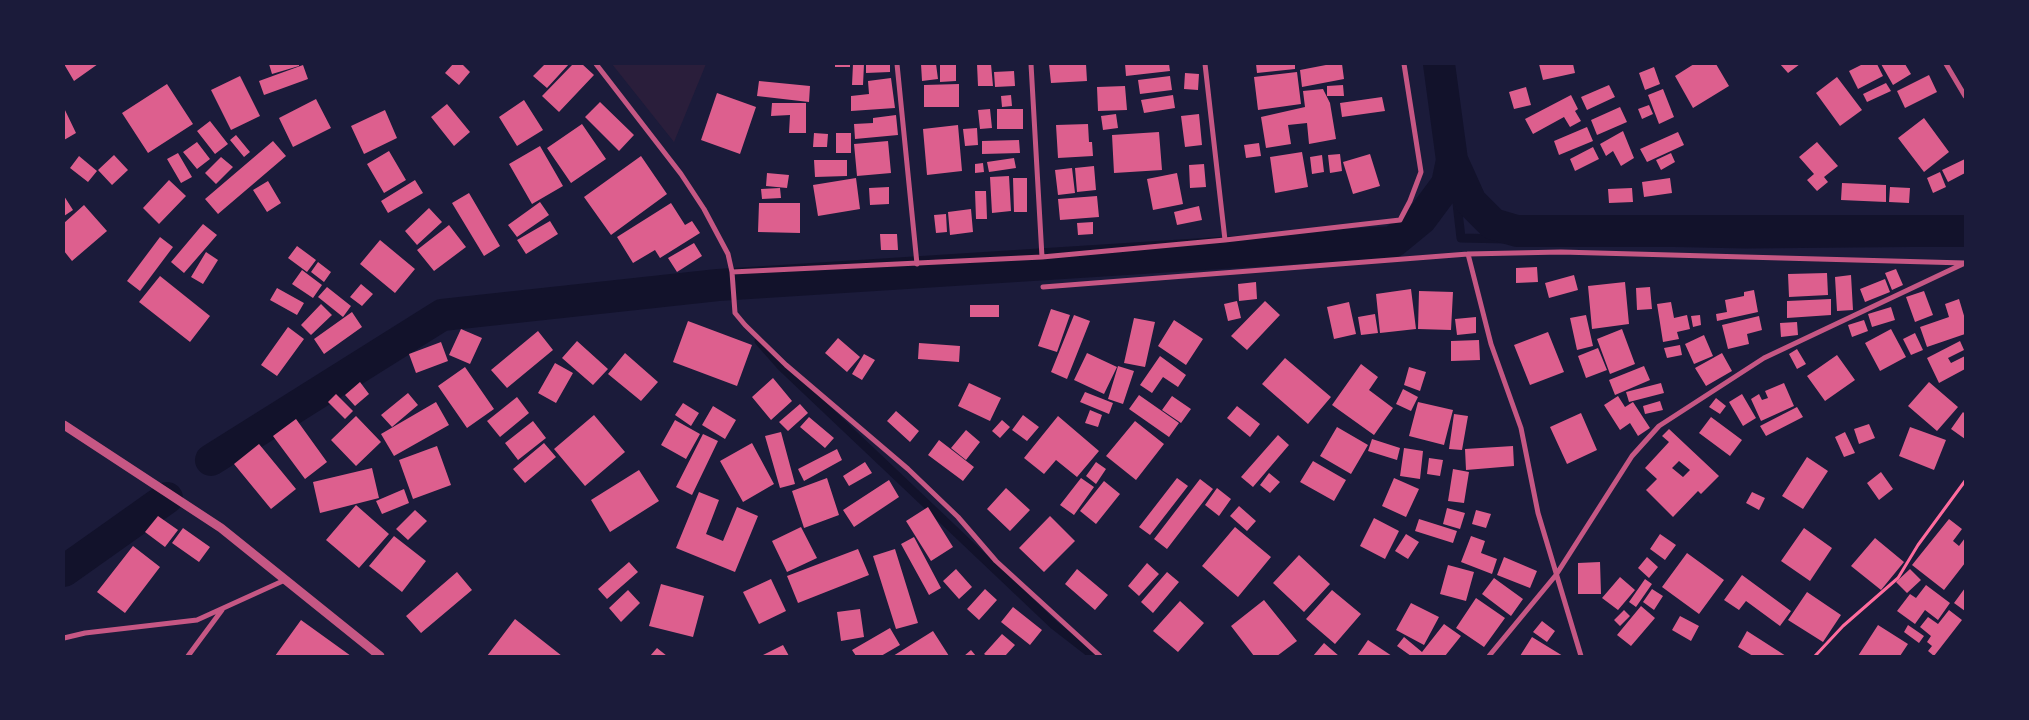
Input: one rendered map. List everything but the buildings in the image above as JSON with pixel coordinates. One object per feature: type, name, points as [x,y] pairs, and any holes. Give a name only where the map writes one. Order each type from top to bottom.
[{"type":"street","points":[[596,64],[681,174],[699,202],[728,254],[732,272],[736,313],[786,365],[908,469],[958,517],[996,561],[1100,656]]},
{"type":"street","points":[[897,64],[917,264]]},
{"type":"street","points":[[1031,64],[1042,257]]},
{"type":"street","points":[[1205,64],[1225,240]]},
{"type":"street","points":[[732,272],[1042,257],[1225,240],[1400,220],[1410,201],[1421,172],[1404,64]]},
{"type":"street","points":[[1946,64],[1965,96]]},
{"type":"street","points":[[1043,287],[1468,254],[1561,252],[1965,263]]},
{"type":"street","points":[[1468,254],[1472,279],[1490,344],[1521,428],[1538,513],[1581,656]]},
{"type":"street","points":[[1489,656],[1556,575],[1632,456],[1659,426],[1764,358],[1965,263]]},
{"type":"street","points":[[64,425],[221,528],[380,656]]},
{"type":"street","points":[[64,638],[85,633],[197,620],[285,580]]},
{"type":"street","points":[[188,656],[223,609]]},
{"type":"path","points":[[1816,656],[1843,626],[1898,578],[1918,545],[1965,481]]},
{"type":"shaded area","points":[[612,64],[706,64],[674,142]]},
{"type":"waterway","points":[[1439,64],[1452,160],[1471,202],[1493,224],[1517,231],[1965,231]]},
{"type":"waterway","points":[[1452,160],[1461,238],[1746,244],[1965,242]]},
{"type":"waterway","points":[[211,460],[442,315],[718,285],[1393,242],[1421,219],[1447,184],[1452,160]]},
{"type":"waterway","points":[[759,341],[782,367],[1054,625],[1094,656]]},
{"type":"waterway","points":[[64,571],[167,498]]}]
